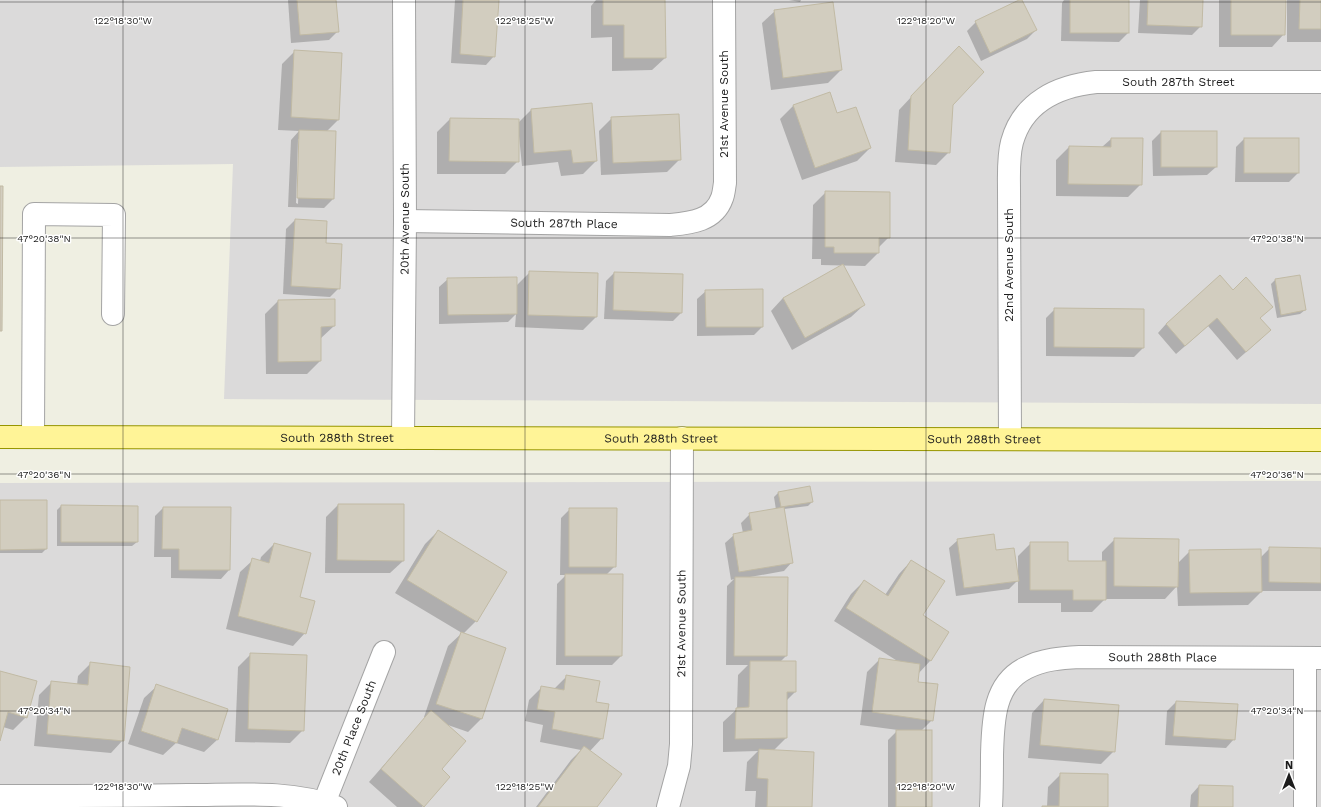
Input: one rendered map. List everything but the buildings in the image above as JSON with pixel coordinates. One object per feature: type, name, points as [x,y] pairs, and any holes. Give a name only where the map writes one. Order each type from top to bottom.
[{"type":"main road","name":"South 288th Street","points":[[0,437],[1321,440]]},
{"type":"street","name":"20th Avenue South","points":[[403,438],[405,221],[404,0]]},
{"type":"street","name":"21st Avenue South","points":[[718,207],[722,198],[725,183],[724,0]]},
{"type":"street","name":"South 287th Street","points":[[1040,101],[1053,92],[1080,84],[1096,82],[1321,82]]},
{"type":"street","name":"22nd Avenue South","points":[[1010,439],[1010,158],[1012,142],[1018,127],[1028,110],[1040,101]]},
{"type":"street","name":"South 287th Place","points":[[405,221],[670,225],[699,221],[718,207]]},
{"type":"street","points":[[33,437],[34,214],[114,215],[113,314]]},
{"type":"street","name":"21st Avenue South","points":[[668,807],[678,772],[681,744],[682,438]]},
{"type":"street","name":"20th Place South","points":[[330,805],[384,652]]},
{"type":"street","name":"South 288th Place","points":[[991,807],[993,732],[995,714],[1000,698],[1010,680],[1020,671],[1034,664],[1074,657],[1313,658]]},
{"type":"street","points":[[1305,807],[1313,658]]},
{"type":"street","points":[[0,796],[288,796],[310,799],[330,805]]},
{"type":"shaded area","points":[[0,0],[1321,0],[1321,404],[224,399],[233,164],[0,167]]},
{"type":"shaded area","points":[[1321,481],[1321,807],[0,807],[0,483]]}]
